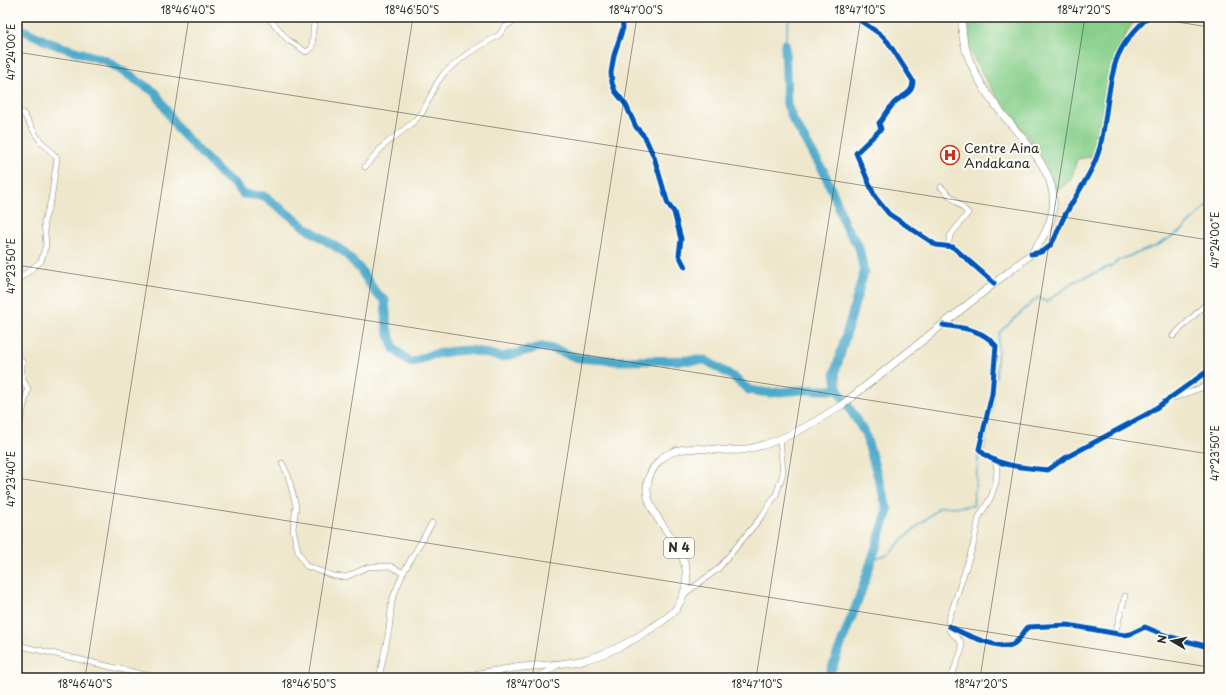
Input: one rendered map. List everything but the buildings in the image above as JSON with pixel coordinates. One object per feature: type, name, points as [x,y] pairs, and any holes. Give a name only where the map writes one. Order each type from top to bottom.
[{"type":"main road","name":"N 4","points":[[456,678],[507,669],[559,664],[588,659],[629,642],[671,614],[682,596],[686,577],[683,557],[674,540],[655,516],[648,502],[647,486],[652,470],[663,457],[677,450],[741,450],[780,440],[811,424],[851,398],[943,325],[994,282],[1031,254],[1049,226],[1052,209],[1051,186],[1048,174],[1039,157],[989,96],[974,70],[963,45],[962,17]]},
{"type":"street","points":[[268,17],[288,40],[306,52],[312,48],[312,27],[316,17]]},
{"type":"street","points":[[365,166],[383,146],[411,124],[422,113],[437,83],[444,74],[468,54],[499,35],[505,27],[519,17]]},
{"type":"street","points":[[622,17],[623,28],[614,55],[611,73],[612,83],[615,91],[626,105],[636,127],[644,137],[654,157],[668,204],[674,212],[681,239],[679,255],[685,267]]},
{"type":"street","points":[[855,17],[888,42],[914,81],[913,88],[910,92],[896,102],[879,123],[880,130],[856,153],[876,197],[889,214],[936,245],[948,246],[970,261],[994,282]]},
{"type":"street","points":[[1031,254],[1041,254],[1047,250],[1055,239],[1064,217],[1084,185],[1100,148],[1116,61],[1125,41],[1148,17]]},
{"type":"street","points":[[17,281],[41,261],[46,245],[44,222],[51,200],[57,158],[38,138],[23,113]]},
{"type":"street","points":[[941,187],[968,213],[950,236],[948,246]]},
{"type":"street","points":[[1173,336],[1204,306],[1209,305]]},
{"type":"street","points":[[943,325],[984,334],[996,346],[992,394],[979,448],[984,455],[995,461],[1048,470],[1065,458],[1148,413],[1209,370]]},
{"type":"street","points":[[17,357],[22,361],[20,378],[28,388],[19,426],[17,428]]},
{"type":"street","points":[[1165,401],[1209,385]]},
{"type":"street","points":[[682,596],[718,569],[762,516],[776,495],[783,473],[780,440]]},
{"type":"street","points":[[951,678],[962,649],[961,642],[949,630],[949,618],[973,546],[979,517],[991,497],[996,482],[997,469],[995,461]]},
{"type":"street","points":[[282,463],[288,475],[296,506],[293,529],[298,551],[306,566],[334,576],[346,577],[368,567],[390,566],[403,573]]},
{"type":"street","points":[[379,678],[389,630],[392,600],[403,573],[432,523]]},
{"type":"street","points":[[1115,634],[1125,596]]},
{"type":"street","points":[[949,626],[968,636],[1003,646],[1011,645],[1019,640],[1026,630],[1032,626],[1068,625],[1115,634],[1130,634],[1145,627],[1154,629],[1168,636],[1209,647]]},
{"type":"street","points":[[17,645],[159,678]]},
{"type":"street","points":[[537,678],[559,664]]},
{"type":"green space","points":[[967,17],[1140,17],[1130,27],[1120,47],[1095,156],[1077,159],[1071,180],[1056,191],[1040,155],[1005,108],[979,68],[970,48],[965,31]]},
{"type":"waterway","points":[[785,44],[789,17]]},
{"type":"waterway","points":[[17,27],[50,43],[107,61],[156,93],[177,128],[220,173],[235,184],[243,194],[264,196],[308,229],[344,252],[360,269],[376,293],[385,300],[387,328],[394,349],[411,363],[430,355],[454,351],[470,350],[502,357],[541,347],[554,349],[578,358],[618,361],[705,360],[732,376],[749,390],[769,393],[804,390],[838,390]]},
{"type":"waterway","points":[[785,44],[787,104],[793,120],[824,172],[838,205],[844,224],[859,247],[864,272],[835,373],[838,390],[865,433],[888,511],[859,598],[828,678]]},
{"type":"waterway","points":[[996,378],[999,333],[1038,297],[1046,302],[1074,282],[1111,266],[1119,260],[1156,246],[1180,232],[1209,204]]},
{"type":"waterway","points":[[873,560],[888,555],[903,539],[940,507],[973,506],[978,454],[983,451],[994,398]]},
{"type":"cycle path","points":[[622,17],[623,28],[614,55],[611,73],[612,83],[615,91],[626,105],[636,127],[645,137],[654,157],[668,204],[674,212],[681,239],[679,255],[685,267]]},
{"type":"cycle path","points":[[855,17],[880,34],[888,42],[913,81],[910,91],[895,102],[879,123],[881,129],[856,153],[875,197],[889,214],[936,245],[953,247],[994,283]]},
{"type":"cycle path","points":[[1031,254],[1039,253],[1045,250],[1053,242],[1064,217],[1093,166],[1100,147],[1116,61],[1125,43],[1148,17]]},
{"type":"cycle path","points":[[943,325],[972,330],[985,336],[996,346],[992,394],[979,449],[985,455],[1001,463],[1020,467],[1048,470],[1065,458],[1149,413],[1209,370]]},
{"type":"cycle path","points":[[949,626],[980,640],[1006,646],[1015,643],[1028,627],[1068,625],[1124,635],[1130,634],[1145,627],[1167,636],[1209,647]]},
{"type":"place","name":"Centre Aina Andakana","points":[[950,155]]}]
